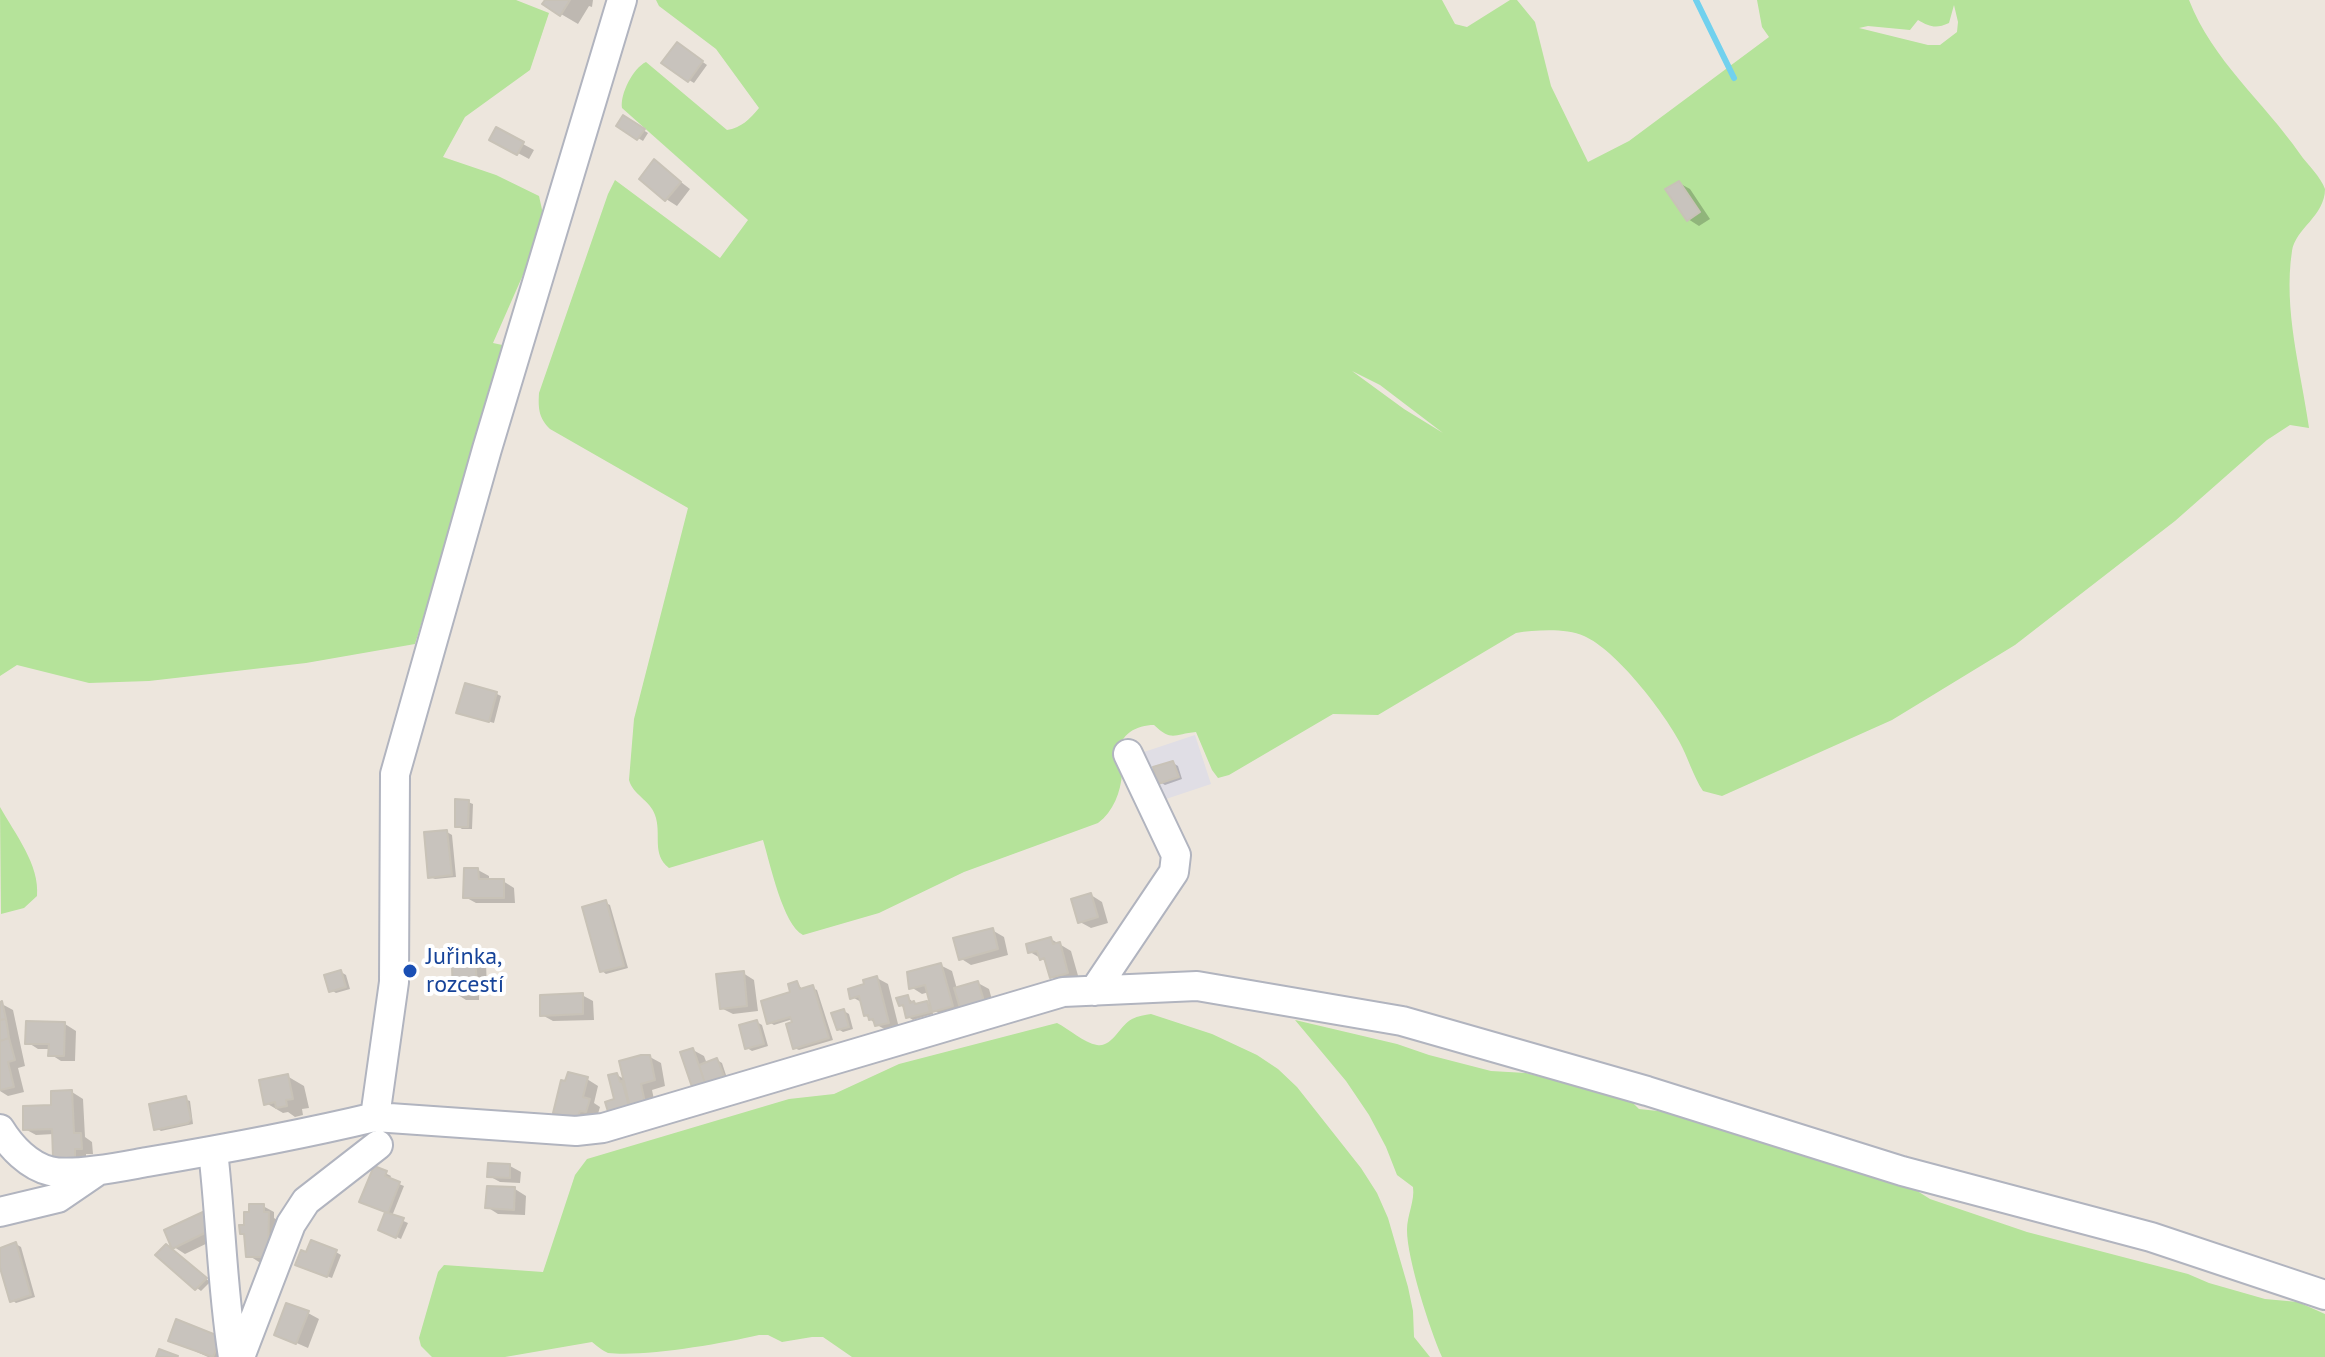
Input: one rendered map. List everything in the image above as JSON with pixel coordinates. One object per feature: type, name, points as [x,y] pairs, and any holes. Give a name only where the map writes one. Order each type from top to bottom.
[{"type":"street","points":[[240,1357],[291,1224],[306,1201],[376,1131],[394,982],[395,774],[487,449],[622,0]]},
{"type":"street","points":[[1094,991],[1174,872],[1176,855],[1128,754]]},
{"type":"street","points":[[0,1129],[8,1143],[27,1159],[51,1172],[99,1170],[312,1132],[576,1131],[603,1128],[1063,992],[1197,986],[1402,1021],[1647,1091],[1902,1171],[2151,1237],[2325,1295]]},
{"type":"street","points":[[213,1151],[233,1357]]},
{"type":"street","points":[[0,1212],[58,1198],[99,1170]]},
{"type":"shaded area","points":[[1195,735],[1211,784],[1157,802],[1132,756]]},
{"type":"green space","points":[[0,0],[516,0],[549,13],[530,70],[465,117],[443,157],[496,175],[539,196],[543,214],[526,268],[493,343],[507,346],[415,644],[306,663],[149,681],[89,683],[17,665],[0,676]]},
{"type":"green space","points":[[656,0],[1442,0],[1455,24],[1467,27],[1510,0],[1517,0],[1535,22],[1551,86],[1588,162],[1629,141],[1769,37],[1762,27],[1757,0],[2189,0],[2211,42],[2325,189],[2320,207],[2294,243],[2290,273],[2291,318],[2309,428],[2290,425],[2267,440],[2175,521],[2015,645],[1892,720],[1722,796],[1703,791],[1662,714],[1638,682],[1597,643],[1569,632],[1516,633],[1378,715],[1333,714],[1229,775],[1218,778],[1196,732],[1169,735],[1154,725],[1135,729],[1126,736],[1120,747],[1122,773],[1118,794],[1108,813],[1098,823],[964,872],[879,913],[803,935],[783,907],[763,840],[669,868],[660,856],[655,815],[629,780],[634,719],[688,508],[550,429],[539,409],[539,393],[615,180],[720,258],[748,220],[622,108],[628,82],[646,62],[727,130],[745,122],[759,108],[716,49],[659,6]],"holes":[[[1954,5],[1957,32],[1940,45],[1928,45],[1859,28],[1910,30],[1918,20],[1937,27],[1949,23]],[[1352,371],[1380,385],[1443,433],[1404,409]]]},
{"type":"green space","points":[[0,807],[31,861],[37,884],[37,896],[24,908],[1,914]]},
{"type":"green space","points":[[1151,1014],[1212,1034],[1257,1055],[1297,1087],[1377,1193],[1388,1218],[1408,1287],[1414,1337],[1430,1357],[852,1357],[823,1337],[782,1342],[768,1335],[682,1349],[623,1354],[608,1353],[592,1342],[505,1357],[432,1357],[421,1346],[419,1338],[438,1272],[444,1265],[543,1272],[575,1175],[587,1159],[789,1099],[834,1094],[899,1064],[1057,1023],[1087,1042],[1102,1045],[1112,1040],[1132,1019]]},
{"type":"green space","points":[[1295,1020],[1397,1044],[1491,1071],[1526,1073],[1630,1100],[1639,1109],[1667,1112],[1903,1182],[1930,1199],[2027,1232],[2188,1274],[2265,1299],[2298,1302],[2325,1314],[2325,1357],[1442,1357],[1420,1294],[1408,1243],[1407,1224],[1413,1187],[1397,1175],[1369,1115],[1346,1081]]},
{"type":"building","points":[[545,0],[570,0],[560,16],[542,4]]},
{"type":"building","points":[[677,42],[703,61],[688,82],[661,63]]},
{"type":"building","points":[[623,115],[645,129],[637,140],[616,126]]},
{"type":"building","points":[[496,127],[524,142],[517,155],[489,140]]},
{"type":"building","points":[[654,159],[681,182],[665,201],[639,179]]},
{"type":"building","points":[[1679,181],[1700,212],[1687,221],[1665,189]]},
{"type":"building","points":[[465,683],[497,692],[489,722],[456,713]]},
{"type":"building","points":[[1173,761],[1179,777],[1158,784],[1153,767]]},
{"type":"building","points":[[455,799],[469,800],[468,827],[455,827]]},
{"type":"building","points":[[447,830],[452,875],[428,878],[424,832]]},
{"type":"building","points":[[464,868],[478,868],[479,879],[504,879],[504,898],[463,898]]},
{"type":"building","points":[[1091,893],[1098,917],[1078,923],[1071,899]]},
{"type":"building","points":[[606,900],[624,966],[600,972],[582,907]]},
{"type":"building","points":[[993,928],[998,949],[959,960],[953,938]]},
{"type":"building","points":[[1051,937],[1053,944],[1060,942],[1068,973],[1050,978],[1044,958],[1040,960],[1037,951],[1028,953],[1026,944]]},
{"type":"building","points":[[475,951],[477,990],[469,990],[469,995],[453,994],[449,953]]},
{"type":"building","points":[[941,963],[953,1006],[932,1012],[925,985],[909,989],[907,972]]},
{"type":"building","points":[[341,970],[346,987],[329,992],[324,975]]},
{"type":"building","points":[[744,971],[747,1006],[720,1009],[716,974]]},
{"type":"building","points":[[877,976],[889,1023],[875,1026],[873,1019],[864,1016],[859,996],[850,999],[848,989]]},
{"type":"building","points":[[797,981],[800,989],[813,985],[829,1038],[793,1049],[786,1024],[792,1022],[790,1017],[767,1024],[761,1001],[790,992],[788,984]]},
{"type":"building","points":[[978,981],[984,1001],[960,1008],[954,988]]},
{"type":"building","points":[[583,993],[583,1014],[540,1016],[540,995]]},
{"type":"building","points":[[908,995],[910,1003],[927,1001],[930,1012],[906,1018],[903,1005],[899,1006],[896,998]]},
{"type":"building","points":[[0,1002],[6,1019],[0,1020]]},
{"type":"building","points":[[844,1009],[849,1027],[837,1030],[831,1013]]},
{"type":"building","points":[[6,1019],[9,1038],[0,1041],[0,1020]]},
{"type":"building","points":[[757,1020],[764,1044],[745,1049],[739,1025]]},
{"type":"building","points":[[26,1021],[65,1022],[64,1056],[48,1056],[49,1044],[25,1044]]},
{"type":"building","points":[[9,1038],[15,1060],[8,1062],[14,1087],[0,1090],[0,1041]]},
{"type":"building","points":[[693,1048],[705,1083],[692,1087],[680,1052]]},
{"type":"building","points":[[650,1055],[655,1080],[641,1084],[645,1103],[630,1107],[619,1061]]},
{"type":"building","points":[[717,1058],[724,1076],[705,1083],[699,1065]]},
{"type":"building","points":[[568,1072],[588,1077],[583,1097],[590,1099],[586,1112],[580,1111],[577,1119],[553,1113],[561,1080],[565,1081]]},
{"type":"building","points":[[617,1073],[630,1110],[609,1115],[605,1102],[614,1099],[608,1075]]},
{"type":"building","points":[[288,1074],[293,1099],[286,1100],[287,1106],[276,1108],[275,1102],[264,1105],[259,1080]]},
{"type":"building","points":[[72,1090],[74,1133],[81,1133],[82,1149],[75,1149],[75,1158],[53,1158],[52,1129],[23,1130],[23,1106],[51,1105],[51,1091]]},
{"type":"building","points":[[186,1096],[191,1119],[188,1123],[154,1130],[149,1104]]},
{"type":"building","points":[[488,1163],[510,1164],[510,1178],[487,1177]]},
{"type":"building","points":[[374,1166],[387,1171],[385,1176],[400,1182],[388,1213],[359,1202]]},
{"type":"building","points":[[487,1186],[515,1187],[514,1210],[485,1208]]},
{"type":"building","points":[[249,1204],[264,1204],[264,1212],[269,1212],[268,1257],[246,1257],[244,1234],[240,1234],[239,1225],[244,1225],[244,1212],[249,1212]]},
{"type":"building","points":[[205,1211],[213,1229],[172,1249],[164,1230]]},
{"type":"building","points":[[385,1212],[404,1218],[396,1238],[378,1230]]},
{"type":"building","points":[[311,1240],[337,1250],[327,1277],[295,1265],[301,1250],[306,1252]]},
{"type":"building","points":[[16,1242],[31,1295],[10,1302],[0,1268],[0,1248]]},
{"type":"building","points":[[166,1244],[207,1278],[195,1290],[155,1255]]},
{"type":"building","points":[[286,1303],[309,1311],[296,1344],[274,1335]]},
{"type":"building","points":[[176,1319],[221,1337],[213,1357],[168,1341]]},
{"type":"building","points":[[159,1349],[178,1356],[156,1357]]},
{"type":"waterway","points":[[1696,0],[1734,78]]},
{"type":"place","name":"Juřinka, rozcestí","points":[[410,971]]}]
